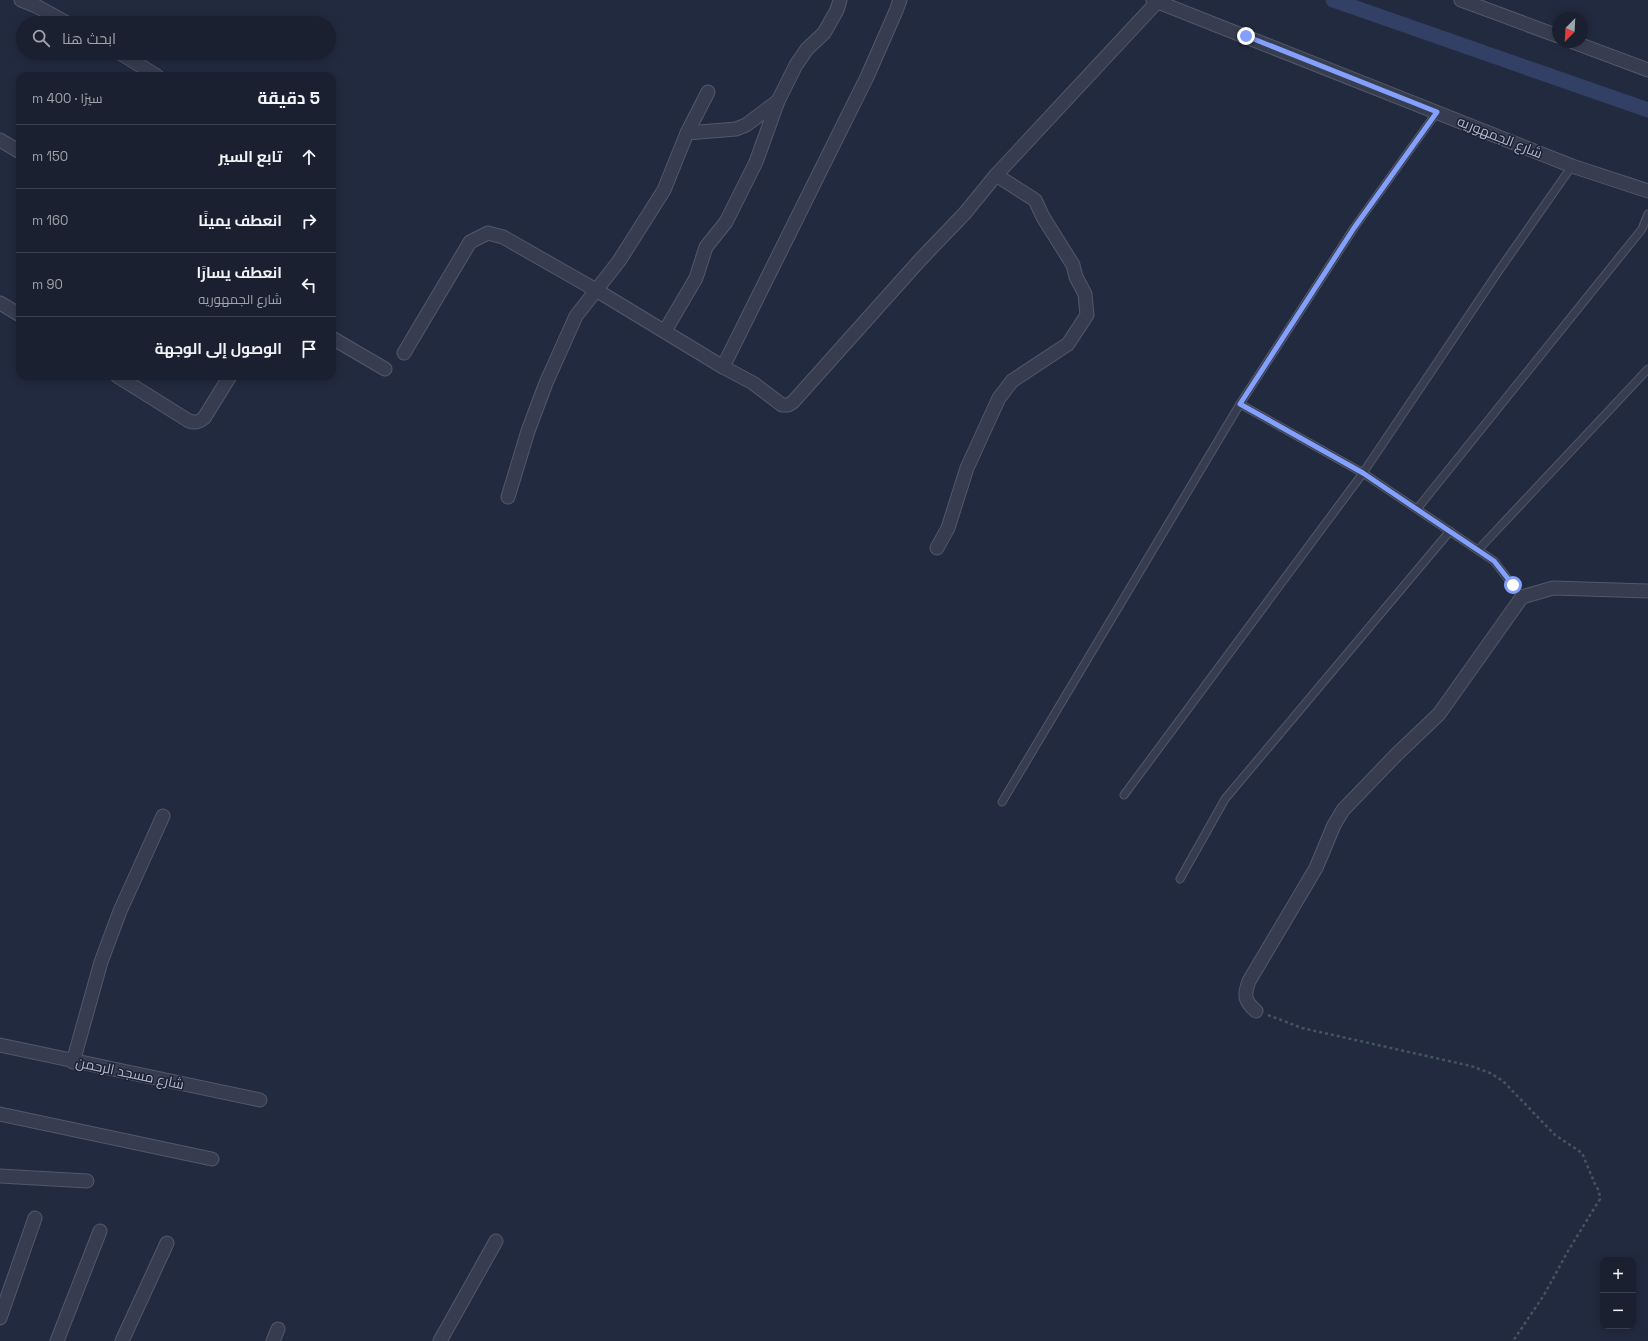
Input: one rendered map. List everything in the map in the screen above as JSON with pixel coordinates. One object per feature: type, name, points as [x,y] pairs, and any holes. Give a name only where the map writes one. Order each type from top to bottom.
[{"type":"street","points":[[21,0],[54,16]]},
{"type":"street","points":[[666,331],[696,278],[706,247],[726,222],[756,162],[778,101],[796,65],[807,49],[824,33],[840,0]]},
{"type":"street","points":[[723,366],[867,77],[894,18],[900,0]]},
{"type":"street","points":[[1461,0],[1552,34]]},
{"type":"street","points":[[404,353],[470,242],[488,233],[504,237],[753,383],[782,405],[788,405],[794,402],[920,260],[965,213],[996,175],[1156,1]]},
{"type":"street","name":"شارع الجمهوريه","points":[[1156,1],[1572,166],[1648,191]]},
{"type":"street","points":[[1588,48],[1648,70]]},
{"type":"street","points":[[131,60],[151,72]]},
{"type":"street","points":[[508,497],[528,431],[546,383],[576,316],[619,261],[664,190],[687,133],[708,92]]},
{"type":"street","points":[[687,133],[736,129],[746,125],[778,101]]},
{"type":"street","points":[[0,140],[16,150]]},
{"type":"street","points":[[937,548],[948,528],[967,468],[999,398],[1012,381],[1068,344],[1087,315],[1085,294],[1076,277],[1073,265],[1046,223],[1035,200],[996,175]]},
{"type":"street","points":[[0,303],[16,313]]},
{"type":"street","points":[[336,340],[385,370]]},
{"type":"street","points":[[123,380],[189,421],[194,422],[200,421],[204,418],[228,380]]},
{"type":"street","points":[[1256,1011],[1248,1004],[1245,992],[1249,980],[1316,868],[1334,825],[1343,810],[1396,755],[1439,714],[1522,598],[1553,588],[1648,591]]},
{"type":"street","points":[[72,1062],[101,962],[120,911],[163,816]]},
{"type":"street","name":"شارع مسجد الرحمن","points":[[0,1046],[260,1100]]},
{"type":"street","points":[[0,1114],[212,1159]]},
{"type":"street","points":[[0,1176],[87,1181]]},
{"type":"street","points":[[0,1318],[34,1218]]},
{"type":"street","points":[[57,1341],[100,1231]]},
{"type":"street","points":[[440,1341],[496,1241]]},
{"type":"street","points":[[122,1341],[167,1242]]},
{"type":"street","points":[[272,1341],[278,1329]]},
{"type":"lane","points":[[1002,802],[1240,404],[1354,228],[1437,112]]},
{"type":"lane","points":[[1124,795],[1363,473],[1500,269],[1572,166]]},
{"type":"lane","points":[[1417,509],[1642,229],[1648,214]]},
{"type":"lane","points":[[1478,550],[1648,369]]},
{"type":"lane","points":[[1240,404],[1363,473],[1494,561],[1522,598]]},
{"type":"lane","points":[[1180,879],[1225,799],[1450,531]]},
{"type":"path","points":[[1256,1011],[1302,1028],[1471,1066],[1490,1073],[1503,1081],[1556,1135],[1582,1153],[1599,1192],[1600,1199],[1568,1251],[1544,1295],[1513,1341]]},
{"type":"waterway","points":[[1333,0],[1648,110]]},
{"type":"route","points":[[1246,36],[1437,112],[1354,228],[1240,404],[1363,473],[1494,561],[1513,585]]}]
